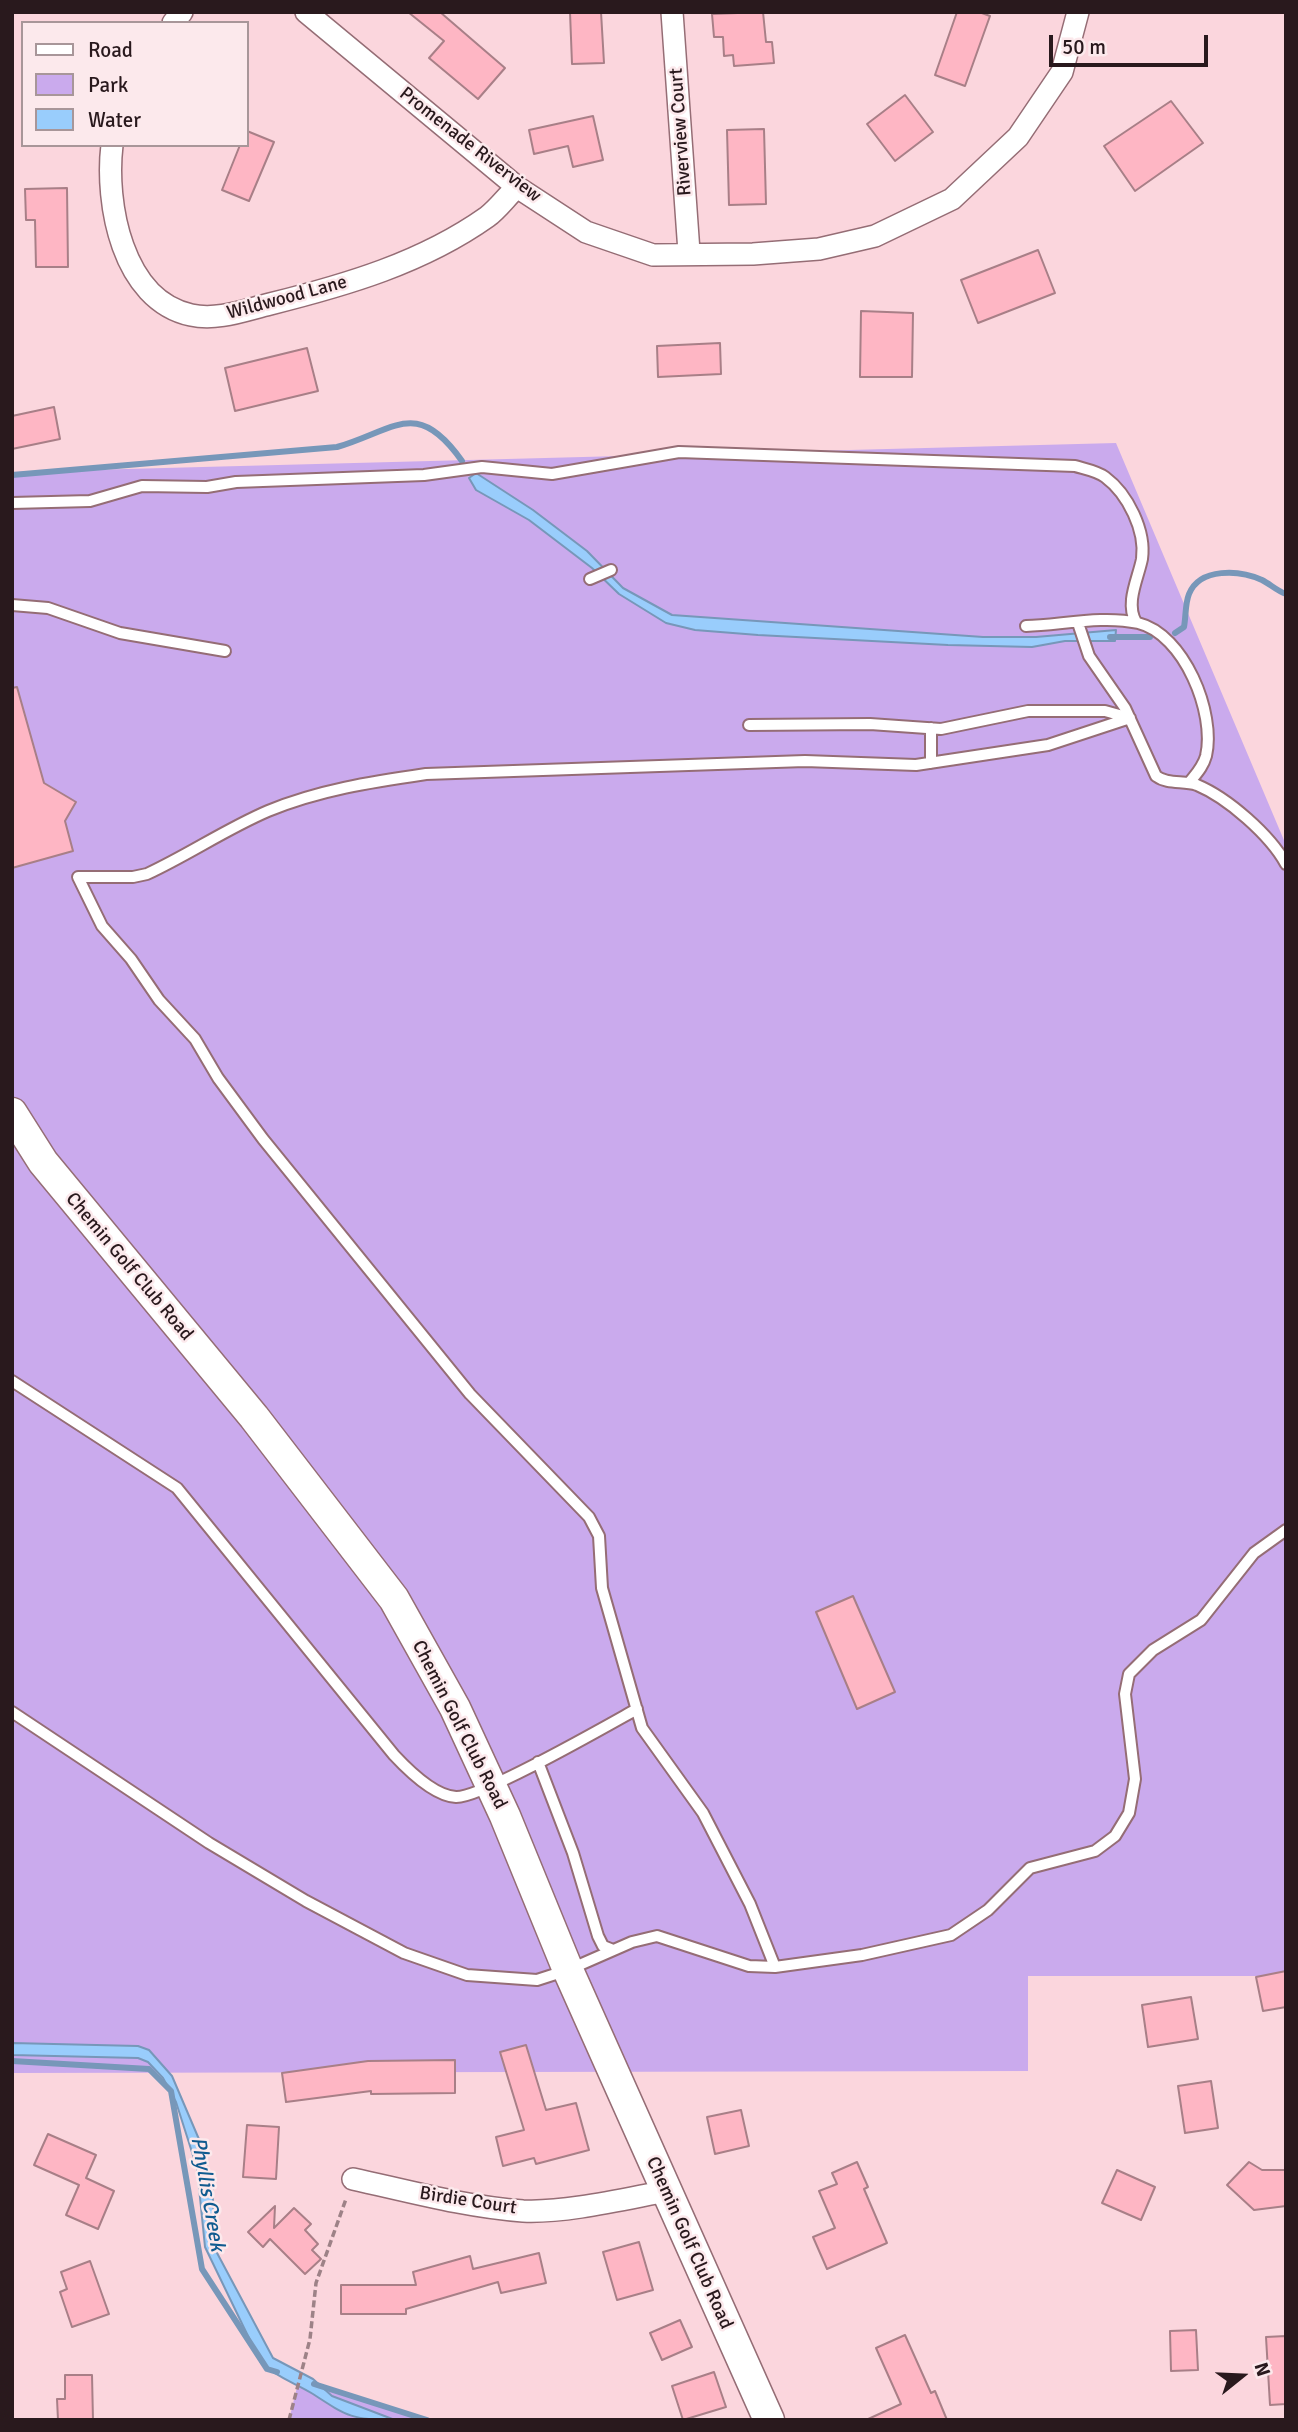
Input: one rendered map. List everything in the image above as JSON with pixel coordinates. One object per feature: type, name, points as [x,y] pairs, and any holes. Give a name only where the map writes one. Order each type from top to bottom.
[{"type":"street","name":"Promenade Riverview","points":[[306,12],[517,187],[586,232],[653,255],[753,254],[819,249],[875,236],[952,199],[1018,137],[1062,72],[1078,12]]},
{"type":"street","name":"Riverview Court","points":[[673,12],[689,253]]},
{"type":"street","name":"Wildwood Lane","points":[[112,147],[111,199],[119,233],[132,265],[146,286],[166,305],[191,315],[219,316],[322,291],[405,264],[488,216],[517,187]]},
{"type":"street","name":"Chemin Golf Club Road","points":[[12,1113],[43,1162],[254,1416],[394,1599],[455,1708],[490,1784],[568,1970],[769,2420]]},
{"type":"street","name":"Birdie Court","points":[[353,2179],[436,2198],[524,2211],[611,2202],[667,2191]]},
{"type":"lane","points":[[12,503],[90,501],[142,486],[206,487],[236,482],[424,475],[482,467],[552,474],[679,452],[1067,465],[1105,477],[1129,506],[1139,526],[1142,557],[1132,609],[1136,622]]},
{"type":"lane","points":[[590,579],[611,570]]},
{"type":"lane","points":[[12,605],[48,608],[120,633],[225,651]]},
{"type":"lane","points":[[1026,626],[1136,622],[1154,630],[1163,638],[1198,685],[1208,738],[1201,768],[1189,783]]},
{"type":"lane","points":[[1079,625],[1085,650],[1130,718],[1156,776],[1161,780],[1189,783],[1210,792],[1264,833],[1286,864]]},
{"type":"lane","points":[[749,725],[870,724],[952,728],[1028,711],[1105,711],[1130,718]]},
{"type":"lane","points":[[775,1967],[729,1859],[703,1813],[642,1728],[602,1588],[599,1536],[589,1517],[470,1394],[262,1139],[218,1078],[195,1039],[159,1000],[131,959],[102,926],[78,877],[133,877],[147,874],[228,831],[305,797],[363,783],[413,776],[804,761],[894,765],[931,763],[1048,745],[1130,718]]},
{"type":"lane","points":[[931,729],[931,763]]},
{"type":"lane","points":[[12,1381],[177,1488],[407,1769],[454,1797],[537,1762],[637,1710]]},
{"type":"lane","points":[[12,1712],[209,1843],[306,1901],[404,1953],[467,1975],[526,1980],[568,1970],[646,1938],[667,1937],[727,1961],[775,1967],[862,1955],[951,1935],[988,1910],[1030,1868],[1105,1846],[1115,1836],[1129,1812],[1135,1779],[1125,1694],[1129,1674],[1153,1650],[1201,1620],[1254,1553],[1286,1530]]},
{"type":"lane","points":[[537,1762],[573,1853],[598,1936],[603,1946],[613,1950]]},
{"type":"path","points":[[289,2420],[310,2339],[316,2283],[353,2179]]},
{"type":"green space","points":[[1116,443],[1286,845],[1286,1976],[1028,1976],[1028,2071],[12,2073],[12,472]]},
{"type":"green space","points":[[299,2379],[427,2420],[289,2420]]},
{"type":"water","points":[[476,473],[533,510],[587,551],[623,588],[672,615],[983,637],[1036,637],[1116,630],[1115,641],[1065,641],[1032,647],[948,645],[758,635],[695,630],[666,623],[619,594],[592,568],[529,520],[476,490],[469,478]]},
{"type":"water","points":[[12,2043],[138,2046],[149,2050],[172,2076],[201,2144],[212,2184],[216,2251],[273,2358],[313,2379],[332,2396],[395,2420],[351,2416],[261,2363],[205,2247],[197,2168],[176,2102],[163,2078],[148,2062],[138,2058],[12,2055]]},
{"type":"building","points":[[408,12],[440,12],[505,68],[478,99],[429,58],[444,41]]},
{"type":"building","points":[[570,12],[601,12],[604,63],[572,64]]},
{"type":"building","points":[[763,12],[766,42],[772,42],[774,63],[734,66],[733,55],[724,56],[723,37],[714,37],[712,14]]},
{"type":"building","points":[[957,12],[979,12],[990,16],[965,86],[935,75]]},
{"type":"building","points":[[905,95],[933,132],[895,161],[867,124]]},
{"type":"building","points":[[1171,101],[1203,143],[1135,191],[1104,146]]},
{"type":"building","points":[[593,116],[603,160],[573,167],[568,146],[534,154],[529,130]]},
{"type":"building","points":[[764,129],[766,204],[729,205],[727,130]]},
{"type":"building","points":[[248,131],[274,142],[249,201],[222,190],[239,147],[248,147]]},
{"type":"building","points":[[67,188],[68,267],[36,267],[35,220],[26,220],[25,189]]},
{"type":"building","points":[[1038,250],[1055,293],[978,323],[961,280]]},
{"type":"building","points":[[861,311],[913,313],[912,377],[860,377]]},
{"type":"building","points":[[720,343],[721,374],[658,377],[657,346]]},
{"type":"building","points":[[307,348],[318,391],[235,411],[225,368]]},
{"type":"building","points":[[54,407],[60,439],[12,449],[12,416]]},
{"type":"building","points":[[17,687],[44,783],[76,802],[65,821],[73,851],[12,868],[12,688]]},
{"type":"building","points":[[853,1596],[895,1692],[857,1709],[816,1612]]},
{"type":"building","points":[[1286,1971],[1286,2007],[1263,2011],[1256,1977]]},
{"type":"building","points":[[1191,1997],[1198,2039],[1148,2047],[1142,2005]]},
{"type":"building","points":[[526,2045],[546,2110],[576,2103],[589,2150],[536,2164],[534,2158],[503,2166],[496,2137],[524,2130],[500,2052]]},
{"type":"building","points":[[455,2060],[455,2093],[371,2094],[371,2091],[286,2102],[282,2073],[368,2061]]},
{"type":"building","points":[[1211,2081],[1218,2128],[1185,2133],[1178,2086]]},
{"type":"building","points":[[741,2110],[749,2146],[715,2154],[707,2117]]},
{"type":"building","points":[[247,2125],[279,2127],[276,2179],[243,2177]]},
{"type":"building","points":[[48,2134],[96,2155],[86,2178],[114,2191],[98,2229],[66,2215],[79,2185],[34,2165]]},
{"type":"building","points":[[857,2162],[868,2187],[864,2189],[887,2243],[827,2269],[813,2237],[835,2228],[819,2191],[837,2184],[832,2173]]},
{"type":"building","points":[[1249,2162],[1262,2170],[1286,2170],[1286,2206],[1254,2210],[1227,2185]]},
{"type":"building","points":[[1117,2170],[1155,2187],[1141,2220],[1102,2203]]},
{"type":"building","points":[[275,2206],[274,2228],[294,2208],[311,2224],[305,2230],[318,2244],[312,2250],[321,2259],[305,2274],[270,2239],[263,2247],[248,2232]]},
{"type":"building","points":[[639,2242],[653,2290],[617,2300],[603,2252]]},
{"type":"building","points":[[539,2253],[546,2283],[501,2293],[498,2282],[406,2309],[406,2314],[341,2314],[341,2285],[416,2285],[413,2272],[470,2256],[473,2269]]},
{"type":"building","points":[[90,2261],[109,2314],[72,2327],[60,2292],[67,2289],[61,2272]]},
{"type":"building","points":[[680,2320],[692,2347],[662,2360],[650,2333]]},
{"type":"building","points":[[1196,2330],[1198,2370],[1171,2371],[1170,2331]]},
{"type":"building","points":[[905,2335],[931,2393],[935,2391],[947,2420],[866,2420],[901,2404],[876,2348]]},
{"type":"building","points":[[1286,2336],[1286,2404],[1270,2405],[1266,2337]]},
{"type":"building","points":[[714,2372],[726,2407],[683,2420],[672,2386]]},
{"type":"building","points":[[65,2375],[92,2375],[93,2420],[58,2420],[57,2399],[65,2399]]},
{"type":"waterway","points":[[12,475],[337,447],[404,424],[418,424],[432,429],[462,461]]},
{"type":"waterway","points":[[1175,633],[1184,627],[1188,598],[1194,585],[1211,575],[1243,574],[1262,580],[1286,594]]},
{"type":"waterway","points":[[1110,637],[1150,637]]},
{"type":"waterway","name":"Phyllis Creek","points":[[12,2061],[149,2069],[171,2091],[202,2269],[267,2369],[277,2372]]},
{"type":"waterway","name":"Phyllis Creek","points":[[314,2384],[427,2420]]}]
